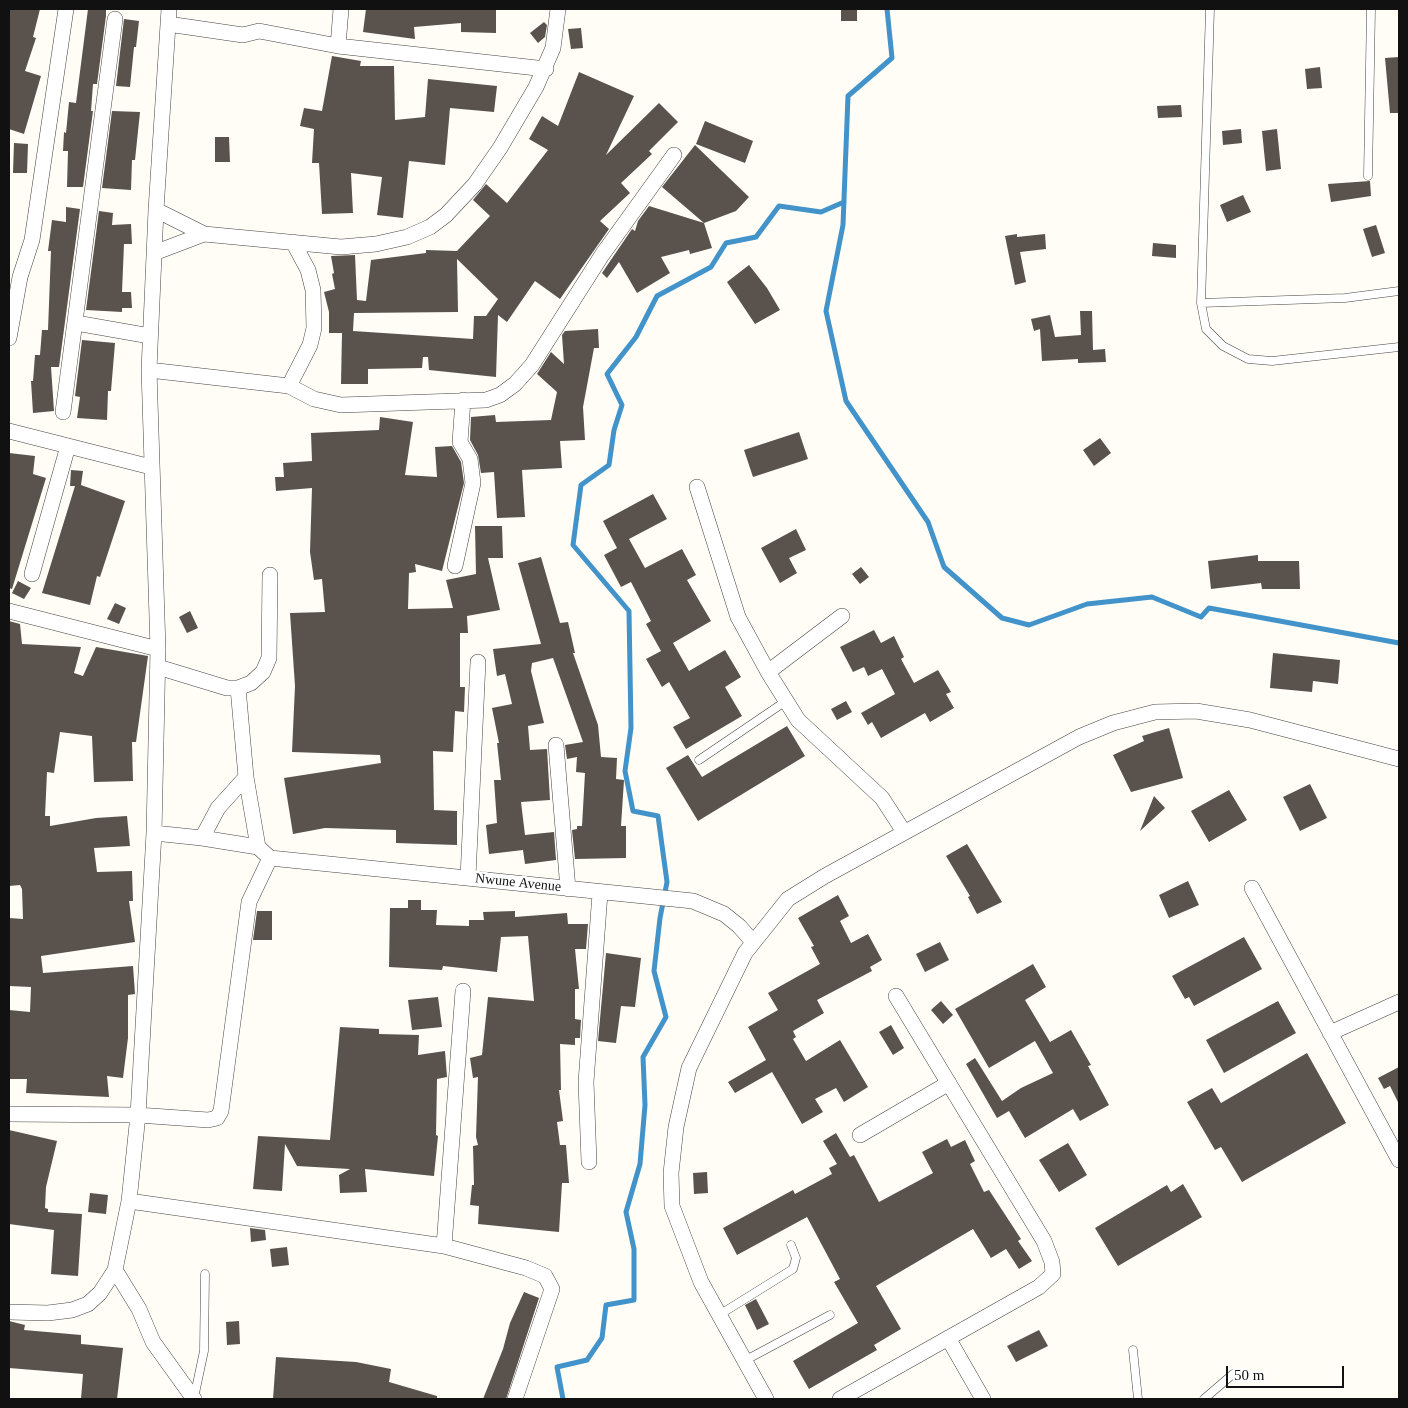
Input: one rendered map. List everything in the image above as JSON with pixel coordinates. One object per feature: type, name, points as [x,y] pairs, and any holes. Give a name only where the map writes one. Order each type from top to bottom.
[{"type":"street","points":[[9,338],[14,275],[32,240],[37,212],[66,9]]},
{"type":"street","points":[[338,46],[342,9]]},
{"type":"street","points":[[156,210],[204,234],[341,247],[376,244],[407,237],[430,227],[446,215],[476,184],[500,148],[546,69],[553,48],[558,9]]},
{"type":"street","points":[[9,1312],[48,1313],[72,1310],[88,1304],[100,1293],[115,1270],[129,1201],[138,1115],[154,833],[158,649],[149,370],[156,210],[168,16],[243,35],[258,31],[338,46],[546,69]]},
{"type":"street","points":[[63,412],[115,19]]},
{"type":"street","points":[[149,370],[289,386],[314,399],[341,405],[486,400],[500,395],[515,384],[532,365],[602,255],[674,154]]},
{"type":"street","points":[[154,253],[204,234]]},
{"type":"street","points":[[289,386],[310,345],[314,328],[313,290],[308,270],[293,242]]},
{"type":"street","points":[[76,323],[150,336]]},
{"type":"street","points":[[455,566],[473,484],[470,459],[460,442],[464,400]]},
{"type":"street","points":[[9,431],[151,467]]},
{"type":"street","points":[[32,574],[68,446]]},
{"type":"street","points":[[697,487],[738,617],[768,672],[798,720],[882,798],[904,832]]},
{"type":"street","points":[[158,667],[227,688],[238,688],[250,683],[263,672],[269,658],[270,575]]},
{"type":"street","points":[[9,611],[158,649]]},
{"type":"street","points":[[768,672],[842,616]]},
{"type":"street","points":[[468,877],[478,662]]},
{"type":"street","points":[[238,688],[246,777],[258,847]]},
{"type":"street","points":[[766,1399],[701,1282],[682,1238],[672,1206],[671,1173],[676,1127],[689,1068],[745,953],[788,899],[904,832],[1079,737],[1113,723],[1155,712],[1196,711],[1250,720],[1399,759]]},
{"type":"street","points":[[556,745],[568,888]]},
{"type":"street","points":[[202,838],[218,808],[246,777]]},
{"type":"street","points":[[9,1114],[138,1115],[208,1120],[216,1118],[221,1111],[249,902],[270,858],[258,847],[154,833]]},
{"type":"street","name":"Nwune Avenue","points":[[270,858],[468,877],[656,899],[693,901],[724,914],[739,926],[753,942]]},
{"type":"street","points":[[1252,888],[1399,1160]]},
{"type":"street","points":[[589,1162],[586,1082],[600,893]]},
{"type":"street","points":[[444,1246],[463,991]]},
{"type":"street","points":[[840,1399],[1039,1287],[1053,1274],[1052,1262],[1044,1241],[896,996]]},
{"type":"street","points":[[1330,1033],[1399,1002]]},
{"type":"street","points":[[860,1135],[949,1083]]},
{"type":"street","points":[[129,1201],[444,1246],[526,1268],[545,1276],[552,1289],[515,1399]]},
{"type":"street","points":[[115,1270],[139,1309],[153,1342],[194,1399]]},
{"type":"street","points":[[948,1338],[983,1399]]},
{"type":"lane","points":[[1210,9],[1201,303],[1206,329],[1223,346],[1248,359],[1272,361],[1399,347]]},
{"type":"lane","points":[[1368,176],[1371,9]]},
{"type":"lane","points":[[1201,303],[1345,298],[1399,291]]},
{"type":"lane","points":[[699,760],[786,700]]},
{"type":"lane","points":[[719,1315],[793,1269],[796,1258],[791,1245]]},
{"type":"lane","points":[[194,1399],[204,1351],[204,1274]]},
{"type":"lane","points":[[744,1361],[830,1315]]},
{"type":"lane","points":[[1133,1350],[1138,1399]]},
{"type":"lane","points":[[1204,1399],[1233,1374]]},
{"type":"building","points":[[9,9],[40,9],[33,37],[36,38],[25,71],[41,76],[24,134],[9,129]]},
{"type":"building","points":[[88,9],[106,9],[106,16],[97,84],[93,84],[91,111],[93,111],[83,187],[67,187],[68,151],[63,151],[64,132],[66,133],[69,102],[76,103]]},
{"type":"building","points":[[366,9],[496,9],[496,33],[461,32],[461,23],[414,27],[415,39],[363,32]]},
{"type":"building","points":[[841,9],[857,9],[857,21],[841,21]]},
{"type":"building","points":[[124,19],[139,21],[130,87],[116,86]]},
{"type":"building","points":[[544,22],[547,25],[545,37],[538,43],[530,33]]},
{"type":"building","points":[[581,28],[583,48],[571,49],[568,29]]},
{"type":"building","points":[[332,56],[361,61],[360,66],[394,66],[395,120],[425,117],[428,79],[497,86],[494,112],[450,108],[445,165],[409,161],[403,218],[377,215],[382,177],[351,173],[353,213],[322,214],[319,163],[312,163],[314,129],[300,126],[304,108],[322,111]]},
{"type":"building","points":[[1399,57],[1399,113],[1390,113],[1385,58]]},
{"type":"building","points":[[1320,67],[1322,88],[1307,89],[1305,69]]},
{"type":"building","points":[[579,72],[634,96],[606,155],[659,103],[678,122],[649,151],[652,154],[621,183],[630,193],[600,221],[609,229],[560,299],[535,281],[507,322],[498,315],[496,377],[429,370],[428,357],[423,357],[422,368],[368,369],[368,384],[341,384],[342,333],[329,333],[329,312],[324,292],[335,289],[331,256],[355,255],[357,300],[366,301],[371,260],[426,253],[426,250],[457,251],[490,216],[473,200],[486,184],[507,203],[548,150],[529,139],[542,116],[558,126]],"holes":[[[457,259],[498,299],[486,316],[474,316],[473,339],[353,331],[354,313],[458,312]]]},
{"type":"building","points":[[1181,105],[1182,117],[1158,118],[1157,106]]},
{"type":"building","points":[[112,111],[140,112],[135,160],[132,160],[131,190],[102,188]]},
{"type":"building","points":[[705,121],[753,141],[745,163],[696,144]]},
{"type":"building","points":[[1241,129],[1242,143],[1223,145],[1222,131]]},
{"type":"building","points":[[1277,129],[1281,169],[1266,171],[1262,131]]},
{"type":"building","points":[[215,137],[229,137],[230,162],[215,162]]},
{"type":"building","points":[[14,143],[28,144],[27,173],[13,173]]},
{"type":"building","points":[[695,145],[749,197],[736,211],[704,223],[662,187]]},
{"type":"building","points":[[1370,181],[1371,196],[1331,202],[1328,184]]},
{"type":"building","points":[[1243,195],[1251,212],[1227,222],[1220,205]]},
{"type":"building","points":[[649,206],[704,223],[712,248],[690,254],[689,250],[661,257],[670,273],[637,293],[619,262],[607,278],[602,273],[632,229],[635,231],[638,221]]},
{"type":"building","points":[[66,207],[80,209],[59,367],[51,367],[54,411],[33,413],[31,381],[33,381],[35,355],[40,355],[42,330],[48,330],[51,251],[48,251],[52,220],[66,222]]},
{"type":"building","points":[[99,211],[113,213],[112,225],[131,224],[132,244],[124,244],[122,292],[131,292],[132,308],[122,308],[122,312],[86,310]]},
{"type":"building","points":[[1376,225],[1385,253],[1372,257],[1363,229]]},
{"type":"building","points":[[1017,234],[1017,237],[1045,234],[1046,249],[1020,252],[1026,282],[1015,285],[1005,236]]},
{"type":"building","points":[[1153,243],[1176,245],[1176,258],[1152,256]]},
{"type":"building","points":[[749,265],[767,288],[780,310],[755,324],[727,282]]},
{"type":"building","points":[[1080,311],[1092,311],[1093,350],[1105,349],[1106,362],[1078,363],[1078,359],[1042,361],[1040,329],[1034,331],[1031,319],[1050,315],[1055,337],[1081,335]]},
{"type":"building","points":[[598,329],[599,348],[594,348],[583,407],[585,440],[560,441],[562,468],[522,470],[525,517],[497,518],[494,472],[481,473],[478,455],[470,440],[471,417],[495,415],[496,422],[551,420],[557,392],[537,374],[551,352],[564,364],[562,335],[565,331]]},
{"type":"building","points":[[82,340],[115,343],[111,391],[108,391],[107,420],[77,418],[80,397],[75,396]]},
{"type":"building","points":[[380,417],[413,422],[405,475],[437,477],[435,447],[452,446],[461,462],[464,483],[442,571],[415,564],[416,572],[409,573],[408,609],[453,608],[446,580],[476,574],[475,526],[502,526],[503,558],[488,558],[500,610],[467,616],[468,633],[460,633],[460,687],[465,687],[464,712],[455,711],[453,752],[433,751],[434,810],[457,811],[457,845],[396,843],[396,830],[325,828],[293,834],[284,778],[381,763],[380,755],[292,752],[295,686],[290,613],[325,612],[322,579],[314,580],[310,552],[312,488],[276,491],[275,477],[284,477],[283,463],[312,461],[311,433],[379,430]]},
{"type":"building","points":[[799,432],[808,459],[753,477],[744,450]]},
{"type":"building","points":[[1100,438],[1111,453],[1094,466],[1083,450]]},
{"type":"building","points":[[9,453],[35,456],[33,474],[46,478],[12,589],[9,588]]},
{"type":"building","points":[[71,470],[83,471],[81,485],[125,501],[100,577],[97,576],[90,605],[42,593],[75,486],[70,486]]},
{"type":"building","points":[[653,494],[667,519],[629,539],[645,568],[682,549],[696,575],[687,580],[711,621],[673,643],[689,671],[725,650],[741,677],[725,687],[742,716],[686,749],[673,727],[690,718],[669,682],[662,687],[646,659],[661,651],[646,624],[651,621],[631,582],[621,587],[604,555],[617,548],[603,521]]},
{"type":"building","points":[[796,529],[806,550],[789,558],[797,573],[780,583],[761,548]]},
{"type":"building","points":[[1258,555],[1258,561],[1299,561],[1300,589],[1262,589],[1261,583],[1211,589],[1208,561]]},
{"type":"building","points":[[541,557],[560,623],[568,622],[575,653],[573,653],[598,725],[601,757],[617,758],[616,779],[624,780],[621,826],[626,826],[626,858],[575,859],[572,830],[577,829],[577,826],[582,826],[585,773],[576,772],[577,757],[567,759],[565,745],[583,742],[553,658],[532,663],[531,671],[544,723],[528,726],[530,750],[547,749],[550,800],[521,802],[525,835],[554,832],[556,860],[525,864],[523,850],[489,854],[486,825],[497,823],[494,780],[501,780],[497,743],[499,743],[492,708],[512,704],[505,674],[497,676],[493,649],[541,644],[518,563]]},
{"type":"building","points":[[861,567],[869,577],[860,584],[852,574]]},
{"type":"building","points":[[18,581],[31,588],[24,599],[12,593]]},
{"type":"building","points":[[115,603],[126,608],[119,624],[107,619]]},
{"type":"building","points":[[190,611],[198,628],[187,633],[179,617]]},
{"type":"building","points":[[9,621],[20,624],[22,644],[81,647],[74,673],[83,676],[96,647],[148,656],[136,742],[132,742],[133,781],[94,782],[92,736],[60,732],[54,773],[47,772],[45,816],[50,816],[50,826],[96,818],[127,816],[130,846],[94,848],[97,872],[132,871],[133,901],[129,901],[135,942],[41,956],[43,973],[133,966],[135,994],[128,995],[128,1038],[123,1078],[107,1076],[109,1097],[26,1093],[27,1079],[9,1079],[9,1010],[30,1012],[31,987],[9,986],[9,918],[23,919],[22,889],[20,885],[9,886]]},
{"type":"building","points":[[874,630],[881,643],[894,636],[904,657],[901,659],[914,683],[938,670],[951,692],[946,694],[954,708],[930,722],[925,713],[881,738],[872,722],[868,725],[861,713],[895,694],[882,669],[868,676],[864,667],[853,672],[840,647]]},
{"type":"building","points":[[1273,653],[1340,660],[1338,684],[1313,681],[1312,692],[1270,688]]},
{"type":"building","points":[[846,701],[852,712],[837,720],[831,709]]},
{"type":"building","points":[[787,726],[805,756],[698,821],[666,768],[688,755],[702,777]]},
{"type":"building","points":[[1169,728],[1183,778],[1131,792],[1113,755],[1144,741],[1142,736]]},
{"type":"building","points":[[1310,784],[1327,818],[1300,831],[1283,797]]},
{"type":"building","points":[[1229,790],[1247,820],[1209,842],[1191,811]]},
{"type":"building","points":[[1154,796],[1165,808],[1140,831]]},
{"type":"building","points":[[967,844],[1002,902],[977,914],[968,897],[970,896],[946,856]]},
{"type":"building","points":[[1188,881],[1199,905],[1169,918],[1159,895]]},
{"type":"building","points":[[838,895],[849,916],[840,921],[851,943],[868,934],[882,960],[870,967],[872,971],[817,1000],[824,1013],[793,1031],[796,1037],[793,1039],[806,1061],[840,1040],[868,1087],[844,1102],[836,1088],[815,1099],[823,1112],[802,1124],[772,1072],[735,1093],[728,1082],[766,1060],[748,1027],[778,1010],[768,993],[820,964],[811,947],[814,946],[798,918]]},
{"type":"building","points":[[408,900],[421,900],[421,910],[437,910],[436,925],[469,926],[469,920],[484,920],[483,912],[515,911],[515,917],[567,913],[568,924],[588,924],[586,949],[575,949],[579,989],[575,989],[575,1019],[581,1020],[580,1038],[575,1038],[575,1045],[560,1044],[561,1090],[559,1090],[563,1121],[557,1122],[560,1145],[566,1145],[569,1183],[562,1183],[559,1232],[478,1224],[479,1206],[470,1205],[472,1185],[474,1185],[473,1146],[478,1145],[476,1137],[478,1077],[473,1078],[470,1058],[482,1055],[488,997],[534,1001],[528,936],[501,937],[497,972],[443,966],[442,970],[389,967],[390,908],[408,908]]},
{"type":"building","points":[[257,911],[272,911],[272,940],[253,940]]},
{"type":"building","points":[[1244,937],[1262,969],[1194,1006],[1189,997],[1185,999],[1172,976]]},
{"type":"building","points":[[940,942],[949,960],[925,972],[916,954]]},
{"type":"building","points":[[606,953],[641,958],[635,1007],[621,1006],[616,1043],[598,1041]]},
{"type":"building","points":[[1033,964],[1046,987],[1025,1000],[1050,1042],[1071,1030],[1091,1065],[1088,1066],[1109,1105],[1080,1121],[1073,1109],[1025,1138],[1009,1111],[997,1118],[966,1064],[975,1058],[1002,1101],[1021,1088],[1053,1073],[1035,1041],[989,1068],[955,1009]]},
{"type":"building","points":[[438,997],[442,1027],[412,1030],[408,1000]]},
{"type":"building","points":[[941,1001],[953,1015],[943,1024],[931,1010]]},
{"type":"building","points":[[1278,1001],[1296,1033],[1224,1073],[1206,1040]]},
{"type":"building","points":[[891,1025],[904,1048],[893,1055],[879,1032]]},
{"type":"building","points":[[340,1027],[379,1029],[379,1034],[419,1035],[418,1055],[445,1051],[447,1077],[437,1079],[436,1135],[438,1136],[434,1176],[365,1169],[367,1192],[340,1193],[339,1175],[350,1169],[297,1166],[285,1144],[282,1191],[253,1189],[258,1136],[330,1140]]},
{"type":"building","points":[[1307,1053],[1346,1123],[1242,1182],[1221,1147],[1215,1150],[1187,1102],[1212,1088],[1221,1103]]},
{"type":"building","points":[[1399,1067],[1399,1104],[1390,1086],[1384,1089],[1378,1078]]},
{"type":"building","points":[[9,1130],[57,1141],[46,1187],[45,1208],[48,1209],[48,1212],[82,1214],[78,1276],[51,1274],[54,1230],[9,1224]]},
{"type":"building","points":[[836,1133],[850,1157],[854,1155],[879,1202],[933,1173],[922,1152],[947,1139],[951,1147],[965,1140],[975,1161],[970,1164],[984,1192],[989,1190],[1021,1239],[1018,1241],[1032,1261],[1019,1269],[1006,1249],[991,1258],[973,1229],[876,1286],[901,1329],[874,1345],[877,1350],[809,1389],[793,1361],[858,1323],[834,1282],[840,1279],[807,1217],[737,1255],[723,1228],[793,1190],[795,1194],[832,1174],[829,1168],[837,1164],[823,1141]]},
{"type":"building","points":[[1068,1143],[1087,1175],[1059,1192],[1039,1160]]},
{"type":"building","points":[[707,1172],[708,1193],[694,1194],[693,1173]]},
{"type":"building","points":[[1183,1184],[1202,1217],[1118,1266],[1095,1228],[1167,1185],[1171,1192]]},
{"type":"building","points":[[90,1193],[108,1195],[106,1214],[88,1212]]},
{"type":"building","points":[[250,1228],[265,1230],[266,1240],[251,1242]]},
{"type":"building","points":[[287,1247],[289,1265],[272,1267],[270,1249]]},
{"type":"building","points":[[524,1292],[539,1298],[506,1399],[483,1399],[503,1349],[510,1323]]},
{"type":"building","points":[[756,1299],[769,1324],[757,1330],[745,1305]]},
{"type":"building","points":[[9,1321],[25,1325],[24,1330],[81,1335],[81,1344],[123,1348],[117,1399],[81,1399],[83,1374],[9,1368]]},
{"type":"building","points":[[239,1321],[240,1344],[227,1345],[226,1322]]},
{"type":"building","points":[[1039,1330],[1048,1346],[1016,1362],[1007,1346]]},
{"type":"building","points":[[276,1357],[356,1362],[391,1369],[389,1382],[437,1396],[437,1399],[273,1399]]},
{"type":"waterway","points":[[887,9],[892,58],[848,96],[843,225],[826,311],[846,401],[928,522],[944,567],[1002,618],[1029,625],[1087,604],[1152,597],[1201,617],[1209,608],[1399,643]]},
{"type":"waterway","points":[[563,1399],[557,1367],[587,1360],[602,1338],[606,1305],[634,1300],[634,1249],[626,1212],[640,1164],[645,1105],[643,1057],[666,1017],[654,971],[660,918],[667,882],[658,816],[633,811],[625,771],[631,728],[629,611],[573,545],[581,485],[609,465],[614,430],[622,405],[607,374],[636,337],[657,296],[711,267],[726,243],[756,237],[779,206],[821,212],[844,202]]}]
